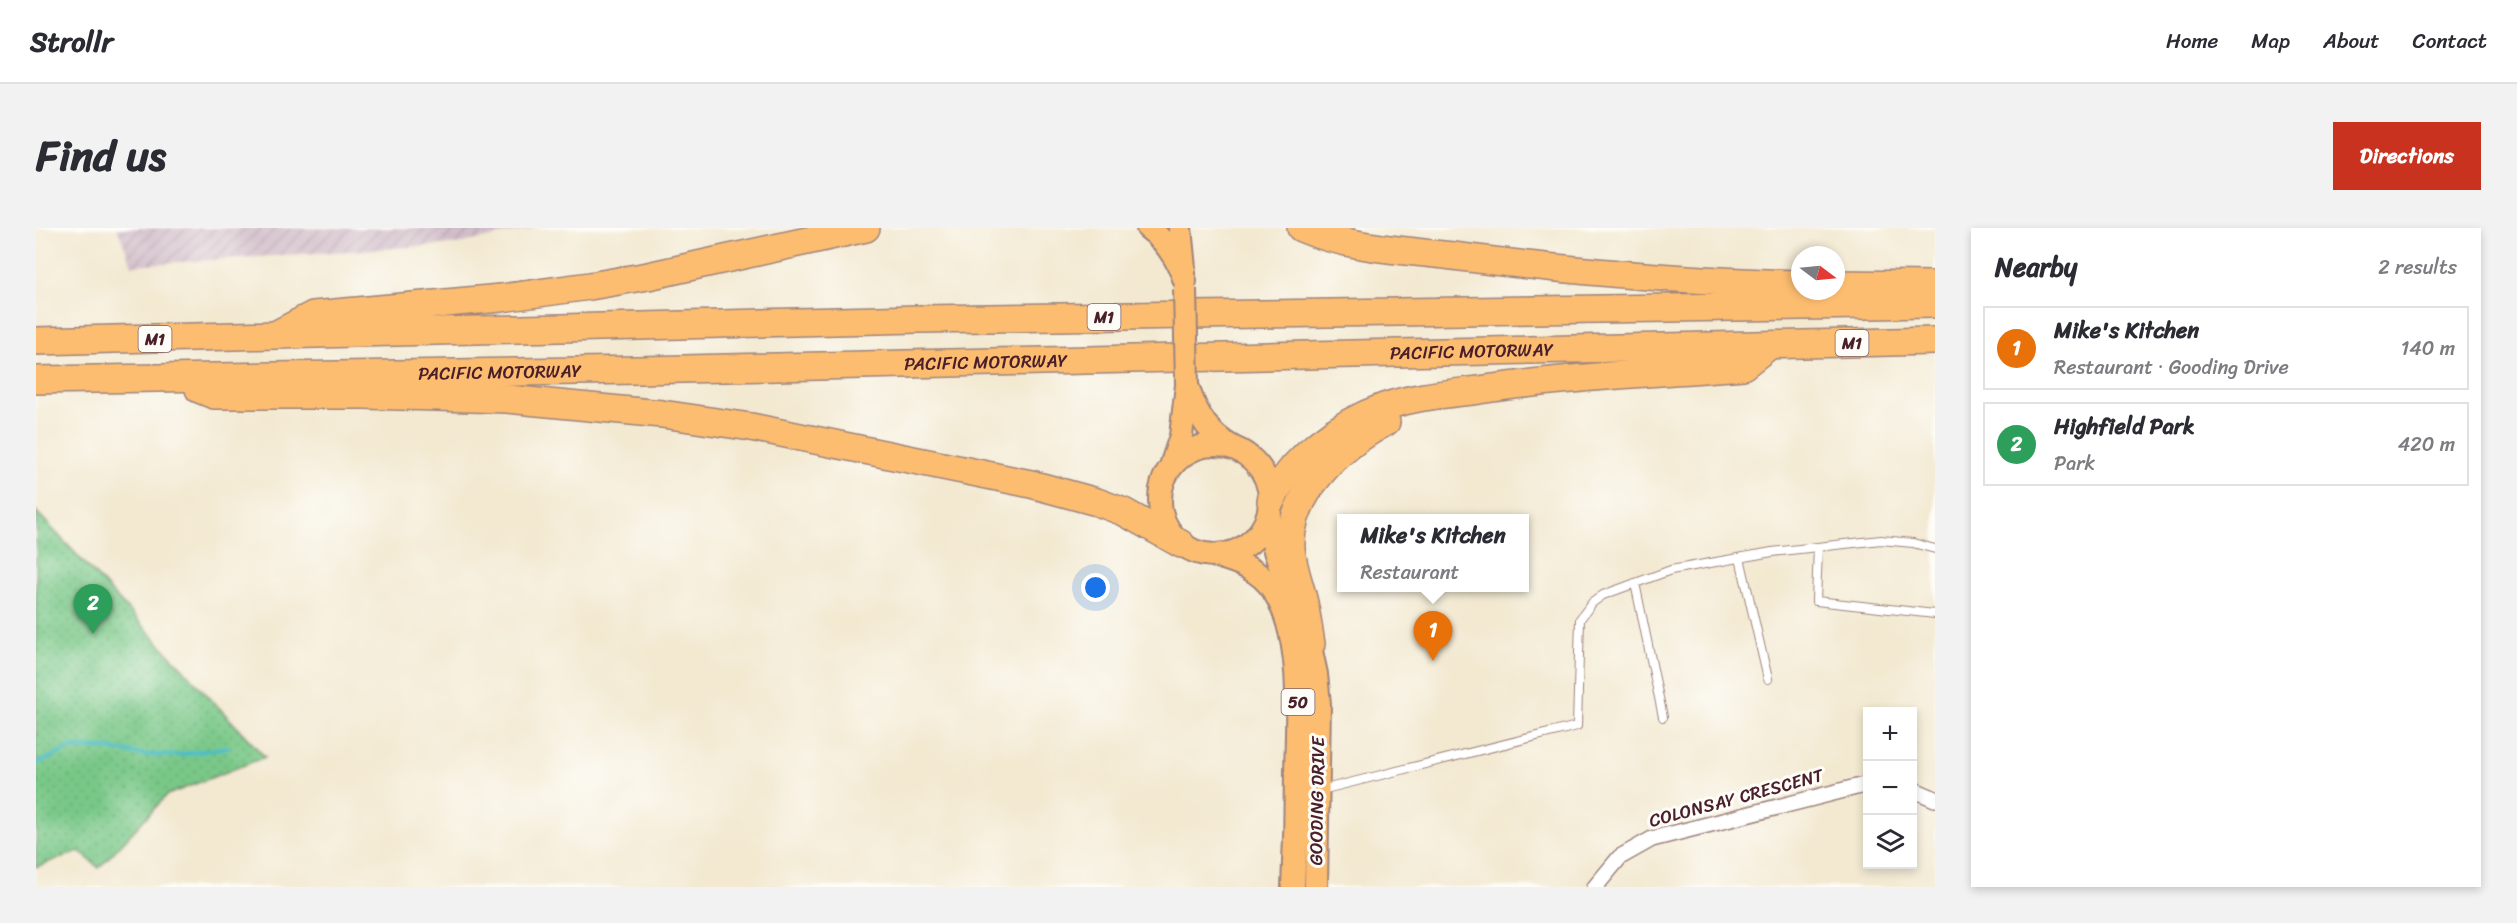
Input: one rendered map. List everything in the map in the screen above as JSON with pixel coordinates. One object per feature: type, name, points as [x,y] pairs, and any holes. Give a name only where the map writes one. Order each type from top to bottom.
[{"type":"highway","points":[[273,336],[313,315],[501,298],[590,286],[660,274],[866,228]]},
{"type":"highway","points":[[1301,228],[1336,239],[1373,246],[1631,277],[1791,284]]},
{"type":"highway","points":[[1845,284],[1935,285]]},
{"type":"highway","name":"M1","points":[[36,341],[919,319],[1935,304]]},
{"type":"highway","name":"PACIFIC MOTORWAY","points":[[36,380],[1935,341]]},
{"type":"highway","points":[[1270,505],[1281,483],[1305,457],[1359,418],[1398,402],[1520,384],[1743,366],[1770,345]]},
{"type":"highway","points":[[170,378],[214,395],[364,395],[507,399],[662,414],[751,427],[1020,482],[1097,502],[1146,523],[1181,544]]},
{"type":"highway","points":[[1311,644],[1304,602],[1294,568],[1291,542],[1296,515],[1308,489],[1321,473],[1374,428],[1421,405],[1474,390]]},
{"type":"main road","name":"50","points":[[1148,228],[1174,254],[1185,285]]},
{"type":"main road","name":"50","points":[[1180,228],[1184,249],[1187,386],[1180,442],[1161,493],[1161,512],[1169,531],[1181,544],[1197,552],[1216,556]]},
{"type":"main road","name":"50","points":[[1187,386],[1196,411],[1206,426],[1220,440],[1251,459],[1264,474],[1269,487],[1270,505]]},
{"type":"main road","points":[[1167,472],[1179,458],[1196,448],[1221,446],[1235,449]]},
{"type":"main road","points":[[1216,556],[1234,552],[1252,542],[1267,523],[1270,505]]},
{"type":"main road","name":"GOODING DRIVE","points":[[1270,505],[1270,533],[1274,553],[1299,608],[1311,644],[1318,704],[1316,887]]},
{"type":"main road","name":"GOODING DRIVE","points":[[1216,556],[1243,565],[1269,584],[1278,599],[1289,630],[1296,668],[1298,701],[1293,887]]},
{"type":"street","name":"COLONSAY CRESCENT","points":[[1595,887],[1620,857],[1652,839],[1863,785]]},
{"type":"street","points":[[1917,791],[1935,799]]},
{"type":"lane","points":[[1318,790],[1577,726],[1580,619],[1592,603],[1603,595],[1671,570],[1818,547],[1881,540],[1913,543],[1935,549]]},
{"type":"lane","points":[[1818,547],[1816,601],[1935,614]]},
{"type":"lane","points":[[1740,558],[1768,679]]},
{"type":"lane","points":[[1635,583],[1663,717]]},
{"type":"shaded area","points":[[117,228],[536,228],[457,244],[132,265]]},
{"type":"green space","points":[[36,511],[265,757],[167,795],[99,868],[79,851],[36,867]]},
{"type":"waterway","points":[[36,764],[71,748],[103,748],[144,755],[179,755],[228,747]]},
{"type":"place","name":"Highfield Park","points":[[93,634]]},
{"type":"place","name":"Mike's Kitchen","points":[[1433,661]]}]
